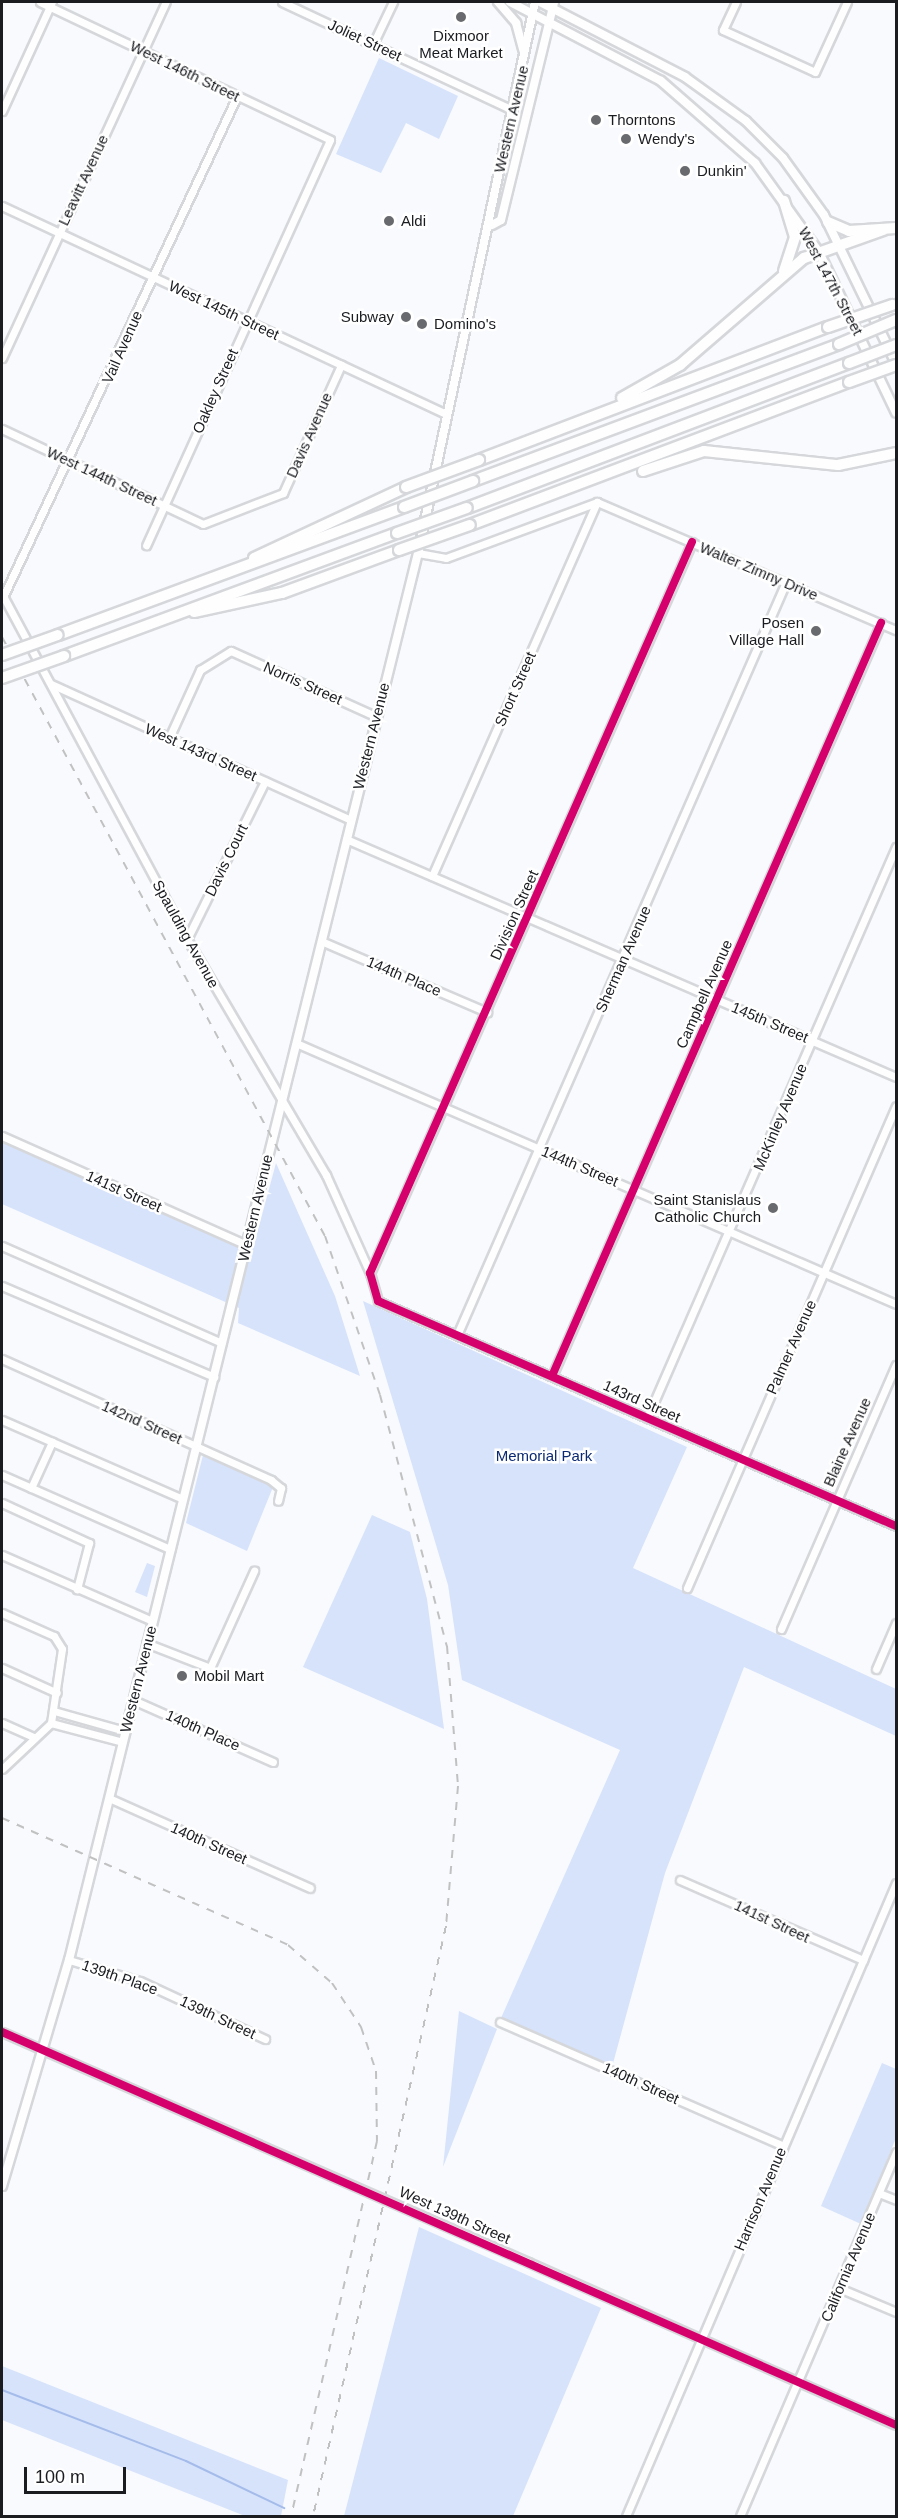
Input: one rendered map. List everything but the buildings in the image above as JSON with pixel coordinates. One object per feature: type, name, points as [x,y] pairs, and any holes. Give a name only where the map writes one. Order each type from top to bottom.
[{"type":"highway","points":[[782,275],[795,237],[784,201]]},
{"type":"highway","points":[[828,222],[849,231],[897,228]]},
{"type":"highway","points":[[608,410],[680,365],[782,275],[819,252],[883,230]]},
{"type":"highway","points":[[233,570],[406,487],[894,304]]},
{"type":"highway","points":[[2,655],[404,507],[897,321]]},
{"type":"highway","points":[[2,678],[466,508],[897,345]]},
{"type":"highway","points":[[185,612],[210,612],[282,593],[570,490],[897,364]]},
{"type":"highway","points":[[570,490],[704,450],[838,465],[896,453]]},
{"type":"main road","points":[[498,2],[521,36],[523,69]]},
{"type":"main road","name":"West 147th Street","points":[[510,2],[549,21],[686,99],[755,163],[819,252],[897,413]]},
{"type":"main road","name":"Western Avenue","points":[[2,2186],[45,2051],[69,1960],[146,1643],[247,1245],[375,716],[418,553],[447,414],[492,225],[488,216],[523,69],[533,13],[538,2]]},
{"type":"main road","name":"West 147th Street","points":[[538,2],[553,5],[712,94],[783,158],[828,222],[897,364]]},
{"type":"main road","name":"Western Avenue","points":[[492,225],[501,220],[553,5]]},
{"type":"street","name":"West 146th Street","points":[[40,2],[51,4],[143,51],[330,140]]},
{"type":"street","name":"Leavitt Avenue","points":[[2,358],[166,2]]},
{"type":"street","name":"Joliet Street","points":[[282,2],[513,110]]},
{"type":"street","points":[[373,44],[393,2]]},
{"type":"street","points":[[736,2],[723,30],[815,72],[848,2]]},
{"type":"street","points":[[2,111],[51,4]]},
{"type":"street","name":"Vail Avenue","points":[[2,596],[70,461],[237,96]]},
{"type":"street","name":"Oakley Street","points":[[146,545],[330,140]]},
{"type":"street","name":"West 145th Street","points":[[2,206],[447,414]]},
{"type":"street","name":"Davis Avenue","points":[[203,524],[283,493],[341,365]]},
{"type":"street","name":"West 144th Street","points":[[2,429],[203,524]]},
{"type":"street","points":[[418,553],[446,558],[597,502]]},
{"type":"street","name":"Walter Zimny Drive","points":[[597,502],[897,630]]},
{"type":"street","name":"Short Street","points":[[432,876],[597,502]]},
{"type":"street","name":"Division Street","points":[[370,1273],[487,1012],[692,542]]},
{"type":"street","name":"Sherman Avenue","points":[[457,1335],[786,582]]},
{"type":"street","name":"Spaulding Avenue","points":[[2,596],[187,939],[326,1174],[370,1273]]},
{"type":"street","name":"Campbell Avenue","points":[[552,1376],[880,623]]},
{"type":"street","name":"Norris Street","points":[[169,738],[200,670],[231,651],[375,716]]},
{"type":"street","name":"West 143rd Street","points":[[51,684],[351,820]]},
{"type":"street","name":"Davis Court","points":[[187,939],[265,781]]},
{"type":"street","name":"145th Street","points":[[346,839],[897,1077]]},
{"type":"street","name":"McKinley Avenue","points":[[647,1419],[731,1232],[897,846]]},
{"type":"street","name":"144th Place","points":[[321,941],[487,1012]]},
{"type":"street","name":"144th Street","points":[[296,1043],[897,1304]]},
{"type":"street","name":"Palmer Avenue","points":[[687,1588],[897,1106]]},
{"type":"street","name":"141st Street","points":[[2,1136],[247,1245]]},
{"type":"street","points":[[2,1246],[222,1343]]},
{"type":"street","name":"143rd Street","points":[[370,1273],[378,1301],[897,1526]]},
{"type":"street","points":[[2,1286],[214,1377]]},
{"type":"street","name":"142nd Street","points":[[2,1359],[197,1446],[281,1488],[278,1501]]},
{"type":"street","name":"Blaine Avenue","points":[[781,1629],[897,1365]]},
{"type":"street","points":[[2,1420],[183,1499]]},
{"type":"street","points":[[31,1488],[52,1442]]},
{"type":"street","points":[[2,1475],[170,1549]]},
{"type":"street","points":[[2,1503],[89,1543],[77,1589]]},
{"type":"street","points":[[2,1555],[152,1622]]},
{"type":"street","points":[[146,1643],[210,1668],[254,1571]]},
{"type":"street","points":[[2,1613],[54,1636],[62,1648],[51,1723],[2,1769]]},
{"type":"street","points":[[876,1670],[897,1623]]},
{"type":"street","points":[[2,1668],[57,1693]]},
{"type":"street","name":"140th Place","points":[[133,1700],[273,1762]]},
{"type":"street","points":[[54,1711],[125,1731]]},
{"type":"street","points":[[2,1723],[35,1738]]},
{"type":"street","points":[[51,1723],[123,1742]]},
{"type":"street","name":"140th Street","points":[[109,1798],[310,1888]]},
{"type":"street","name":"141st Street","points":[[680,1881],[863,1960]]},
{"type":"street","name":"Harrison Avenue","points":[[626,2517],[782,2145],[897,1883]]},
{"type":"street","name":"139th Place","points":[[69,1960],[171,1995]]},
{"type":"street","name":"139th Street","points":[[171,1995],[265,2039]]},
{"type":"street","name":"140th Street","points":[[500,2022],[782,2145]]},
{"type":"street","name":"West 139th Street","points":[[2,2032],[897,2425]]},
{"type":"street","name":"California Avenue","points":[[741,2517],[897,2152]]},
{"type":"street","points":[[879,2193],[897,2200]]},
{"type":"street","points":[[839,2288],[897,2312]]},
{"type":"green space","points":[[379,58],[458,96],[439,139],[406,123],[381,173],[336,154]]},
{"type":"green space","points":[[2,1136],[247,1245],[251,1256],[276,1163],[335,1296],[360,1376],[238,1323],[239,1308],[2,1204]]},
{"type":"green space","name":"Memorial Park","points":[[363,1301],[687,1447],[633,1568],[896,1689],[896,1736],[744,1667],[665,1873],[612,2067],[501,2018],[620,1750],[462,1680],[448,1585]]},
{"type":"green space","points":[[203,1455],[273,1487],[247,1551],[186,1523]]},
{"type":"green space","points":[[372,1515],[410,1532],[427,1599],[444,1729],[303,1667]]},
{"type":"green space","points":[[147,1563],[155,1566],[147,1597],[135,1592]]},
{"type":"green space","points":[[459,2011],[497,2029],[443,2167]]},
{"type":"green space","points":[[882,2063],[896,2069],[896,2138],[861,2224],[821,2206]]},
{"type":"green space","points":[[419,2227],[601,2308],[513,2516],[344,2516]]},
{"type":"green space","points":[[2,2366],[288,2480],[281,2516],[245,2516],[2,2420]]},
{"type":"waterway","points":[[2,2390],[186,2461],[284,2508]]},
{"type":"railway","points":[[2,637],[325,1236],[380,1395],[447,1646],[458,1786],[446,1926],[313,2516]]},
{"type":"railway","points":[[2,1818],[288,1945],[332,1983],[361,2027],[376,2071],[377,2141],[291,2516]]},
{"type":"cycle path","points":[[692,542],[370,1273],[378,1301],[896,1526]]},
{"type":"cycle path","points":[[552,1376],[881,623]]},
{"type":"cycle path","points":[[2,2032],[896,2425]]},
{"type":"place","name":"Dixmoor Meat Market","points":[[461,17]]},
{"type":"place","name":"Thorntons","points":[[596,120]]},
{"type":"place","name":"Wendy's","points":[[626,139]]},
{"type":"place","name":"Dunkin'","points":[[685,171]]},
{"type":"place","name":"Aldi","points":[[389,221]]},
{"type":"place","name":"Subway","points":[[406,317]]},
{"type":"place","name":"Domino's","points":[[422,324]]},
{"type":"place","name":"Posen Village Hall","points":[[816,631]]},
{"type":"place","name":"Saint Stanislaus Catholic Church","points":[[773,1208]]},
{"type":"place","name":"Mobil Mart","points":[[182,1676]]}]
